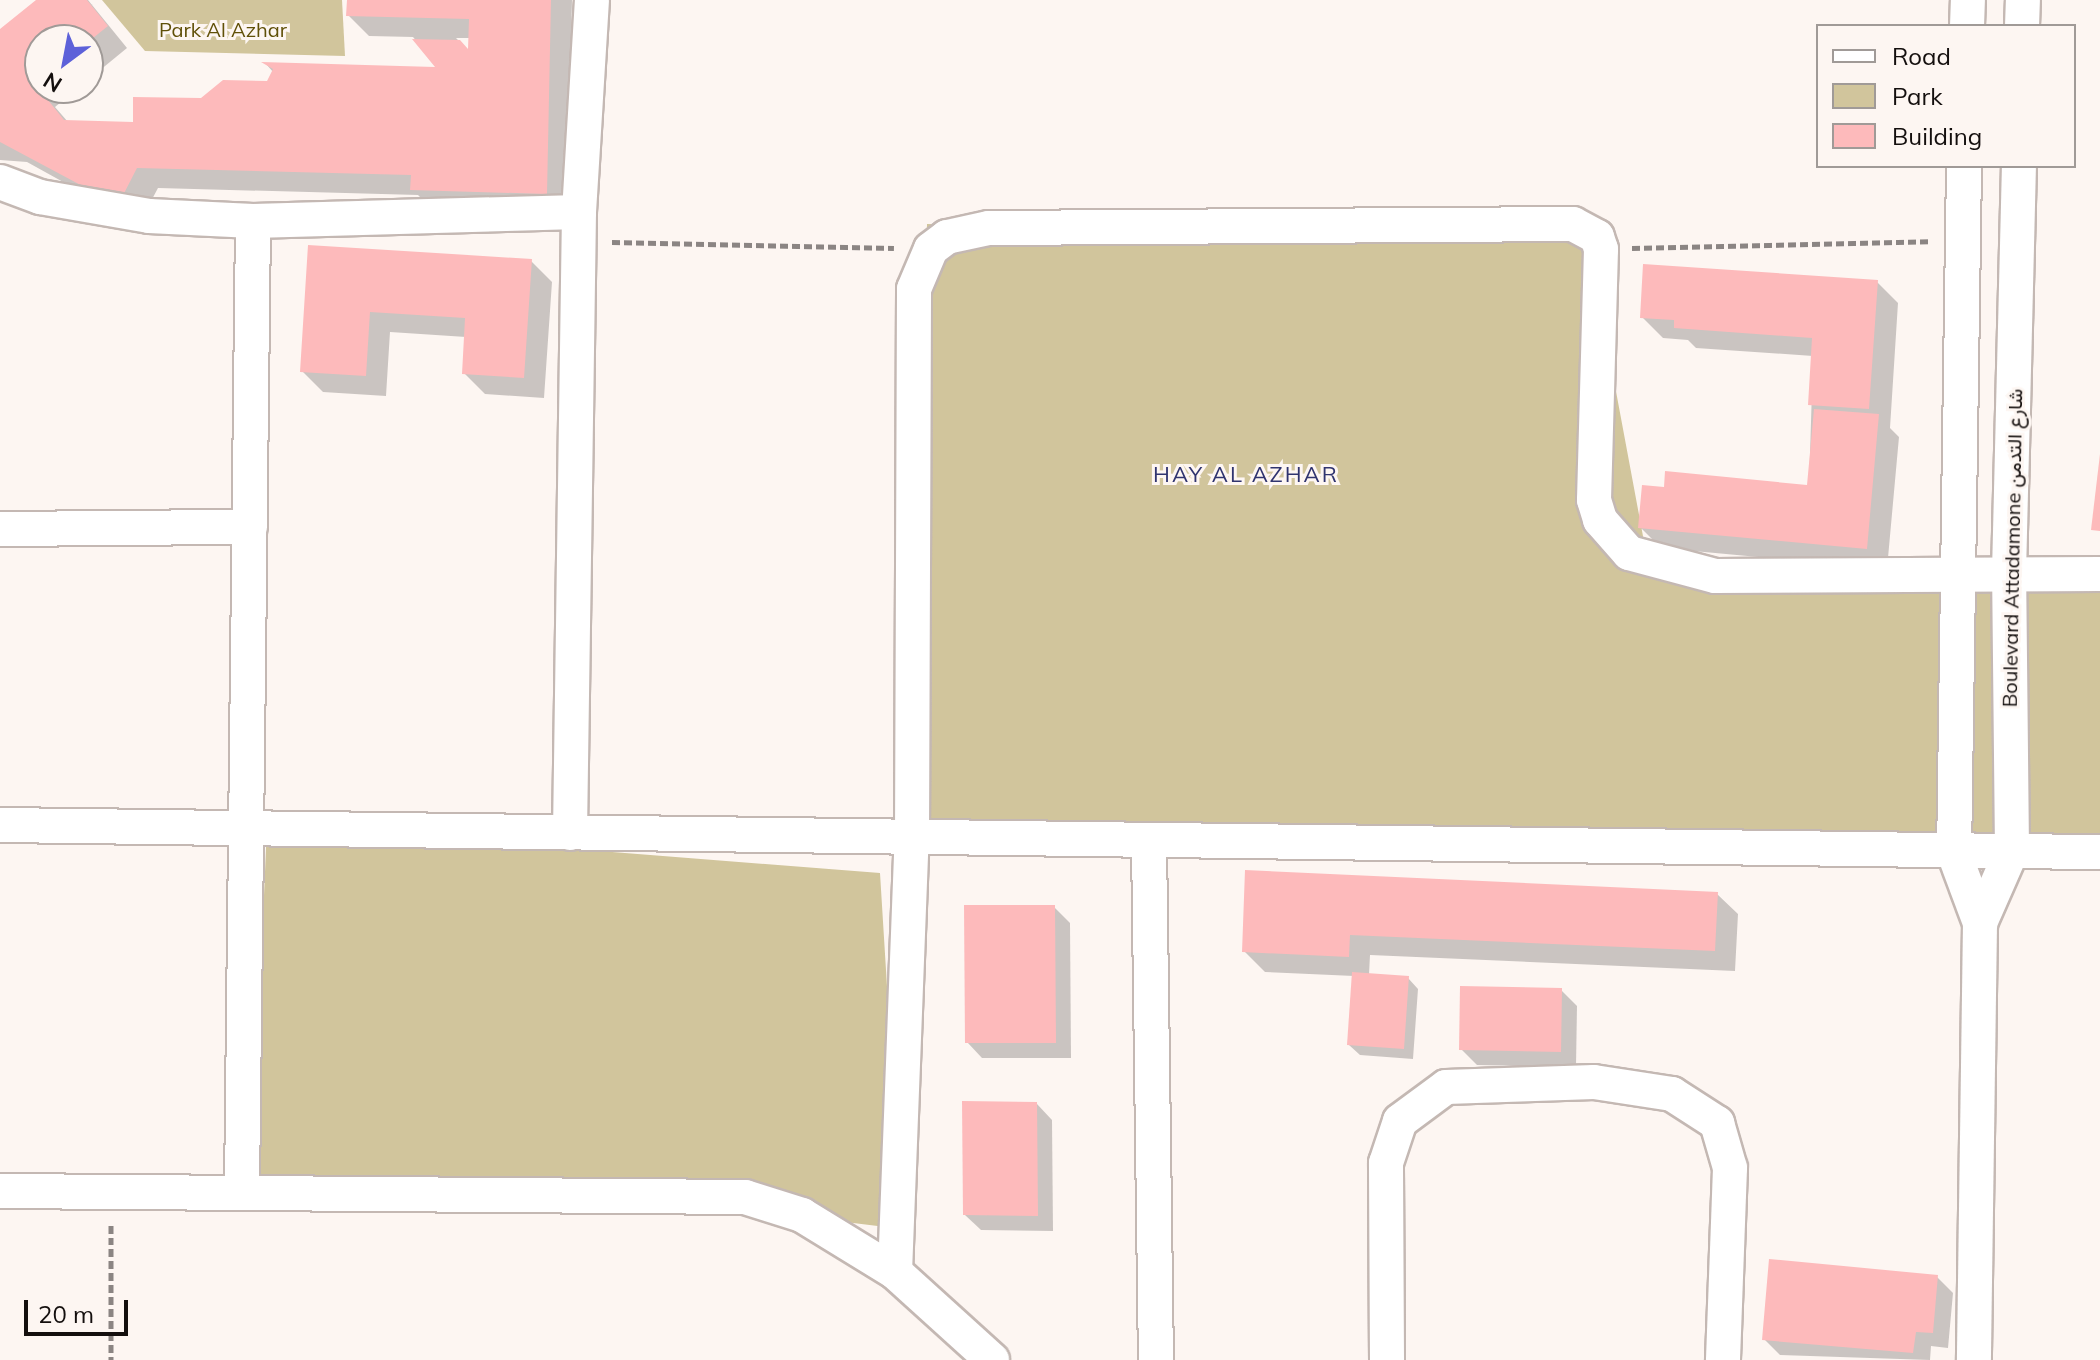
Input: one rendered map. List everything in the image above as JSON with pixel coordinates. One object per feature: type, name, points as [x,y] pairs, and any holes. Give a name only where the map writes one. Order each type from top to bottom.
[{"type":"street","points":[[570,833],[579,226],[592,0]]},
{"type":"street","points":[[1967,24],[1968,0]]},
{"type":"street","points":[[2022,24],[2023,0]]},
{"type":"street","name":"Boulevard Attadamone شارع التدمن","points":[[1964,168],[1955,574],[1954,853],[1980,923],[1974,1360]]},
{"type":"street","name":"Boulevard Attadamone شارع التدمن","points":[[1980,923],[2012,850],[2009,573],[2019,168]]},
{"type":"street","points":[[0,182],[40,197],[149,216],[253,221],[579,226]]},
{"type":"street","points":[[242,1191],[250,829],[253,221]]},
{"type":"street","points":[[895,1272],[912,839],[914,289],[931,249],[955,234],[989,228],[1557,224],[1586,229],[1601,249],[1593,472],[1600,520],[1612,538],[1648,563],[1715,576],[2100,574]]},
{"type":"street","points":[[0,529],[250,527]]},
{"type":"street","points":[[0,825],[1954,853],[2012,850],[2100,852]]},
{"type":"street","points":[[1149,842],[1156,1360]]},
{"type":"street","points":[[1387,1360],[1386,1163],[1400,1121],[1446,1087],[1594,1082],[1672,1094],[1717,1123],[1730,1168],[1723,1360]]},
{"type":"street","points":[[0,1191],[745,1197],[802,1215],[895,1272],[992,1360]]},
{"type":"path","points":[[579,226],[931,249]]},
{"type":"path","points":[[1601,249],[1963,240]]},
{"type":"path","points":[[111,1191],[111,1360]]},
{"type":"green space","name":"Park Al Azhar","points":[[102,0],[342,0],[345,56],[145,51]]},
{"type":"green space","points":[[927,224],[1588,241],[1648,563],[2100,589],[2100,867],[1954,853],[913,843]]},
{"type":"green space","points":[[267,825],[880,873],[902,1229],[772,1213],[251,1200]]},
{"type":"building","points":[[36,0],[87,0],[108,26],[104,29],[104,24],[24,24],[24,104],[51,104],[64,120],[133,122],[133,97],[201,98],[223,80],[267,81],[273,69],[261,62],[435,67],[412,39],[460,40],[468,49],[469,19],[346,16],[347,0],[551,0],[547,194],[410,190],[411,175],[137,168],[118,205],[0,142],[0,29]]},
{"type":"building","points":[[308,245],[532,259],[524,378],[462,374],[465,318],[370,312],[366,376],[300,372]]},
{"type":"building","points":[[1643,264],[1878,280],[1869,409],[1808,405],[1812,338],[1674,328],[1674,320],[1640,318]]},
{"type":"building","points":[[1814,409],[1879,414],[1867,549],[1638,528],[1642,485],[1664,487],[1665,471],[1807,485]]},
{"type":"building","points":[[2100,454],[2100,531],[2091,530]]},
{"type":"building","points":[[1245,870],[1718,892],[1715,951],[1350,935],[1349,957],[1242,952]]},
{"type":"building","points":[[964,905],[1055,905],[1056,1043],[965,1043]]},
{"type":"building","points":[[1352,972],[1409,976],[1404,1049],[1347,1045]]},
{"type":"building","points":[[1460,986],[1562,988],[1561,1052],[1459,1050]]},
{"type":"building","points":[[962,1101],[1037,1102],[1038,1216],[963,1215]]},
{"type":"building","points":[[1769,1259],[1938,1275],[1933,1333],[1916,1332],[1913,1353],[1762,1340]]},
{"type":"district","name":"HAY AL AZHAR","points":[[1246,475]]}]
